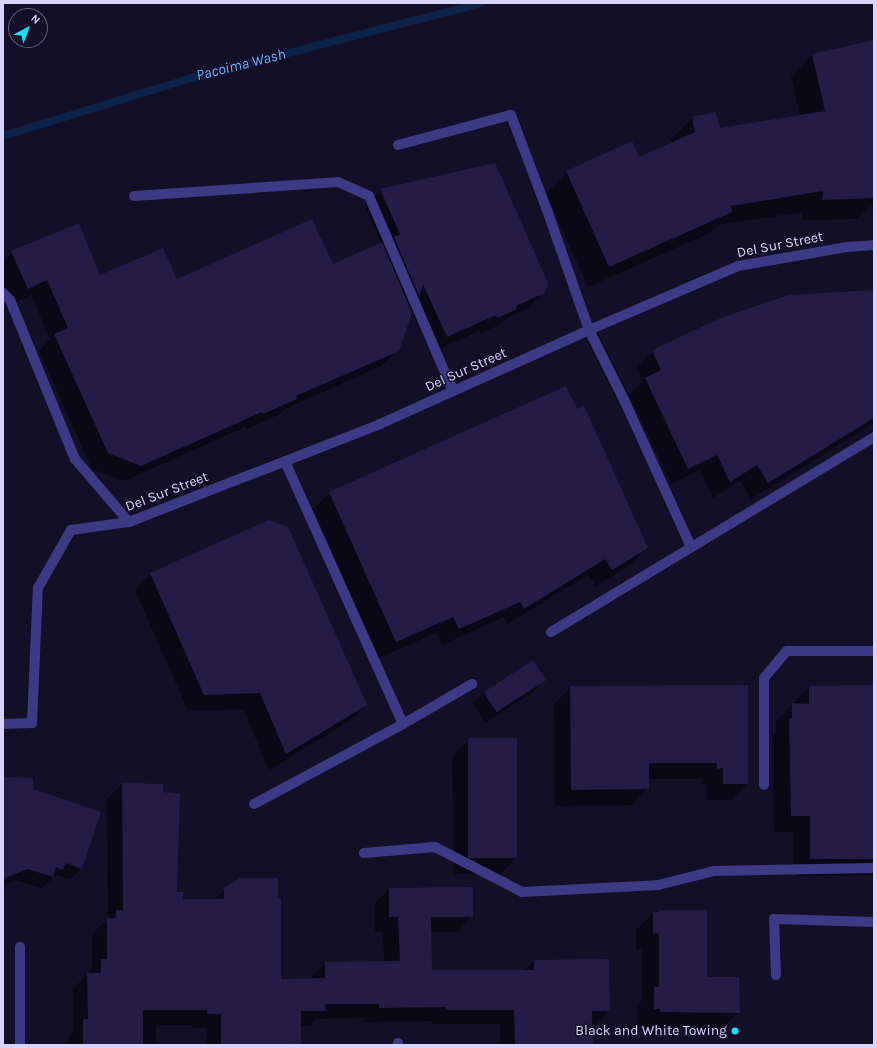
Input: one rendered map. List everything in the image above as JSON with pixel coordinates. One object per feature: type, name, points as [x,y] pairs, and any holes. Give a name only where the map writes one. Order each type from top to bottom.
[{"type":"street","points":[[398,146],[511,115],[548,212],[588,330],[625,402],[691,547]]},
{"type":"street","points":[[134,196],[338,182],[369,196],[453,391]]},
{"type":"street","name":"Del Sur Street","points":[[3,724],[32,723],[38,588],[71,530],[129,522],[380,424],[588,330],[738,266],[847,247],[874,244]]},
{"type":"street","points":[[3,293],[10,300],[74,459],[129,522]]},
{"type":"street","points":[[551,632],[874,436]]},
{"type":"street","points":[[285,461],[403,724]]},
{"type":"street","points":[[764,785],[764,678],[787,651],[874,651]]},
{"type":"street","points":[[254,804],[403,724],[472,684]]},
{"type":"street","points":[[364,853],[435,847],[522,892],[658,885],[714,871],[874,868]]},
{"type":"street","points":[[776,975],[774,919],[874,922]]},
{"type":"street","points":[[20,947],[20,1045]]},
{"type":"building","points":[[874,40],[874,198],[822,200],[823,191],[731,206],[732,212],[609,267],[566,171],[632,141],[639,157],[695,132],[692,117],[716,112],[720,128],[825,111],[812,54]]},
{"type":"building","points":[[495,163],[548,283],[545,293],[516,306],[517,309],[497,318],[496,315],[447,337],[423,284],[419,296],[394,237],[400,234],[380,189]]},
{"type":"building","points":[[312,219],[333,264],[382,242],[412,313],[399,351],[296,396],[297,399],[263,414],[262,412],[141,466],[108,453],[54,334],[68,328],[47,280],[28,289],[11,251],[79,223],[100,275],[163,248],[177,279]]},
{"type":"building","points":[[874,290],[874,418],[768,483],[757,465],[730,482],[717,455],[688,469],[645,378],[661,370],[652,350],[721,318],[788,295]]},
{"type":"building","points":[[566,386],[577,409],[584,406],[648,548],[612,570],[605,559],[524,609],[520,602],[459,629],[453,617],[396,642],[329,492]]},
{"type":"building","points":[[269,520],[288,527],[367,705],[286,754],[260,693],[204,695],[150,573]]},
{"type":"building","points":[[533,660],[546,680],[497,712],[484,692]]},
{"type":"building","points":[[748,685],[748,784],[723,784],[723,768],[717,769],[717,763],[649,763],[649,789],[571,790],[570,686]]},
{"type":"building","points":[[874,685],[874,859],[810,859],[810,816],[791,816],[789,718],[792,718],[792,703],[809,704],[809,686]]},
{"type":"building","points":[[468,738],[517,738],[517,858],[468,858]]},
{"type":"building","points":[[3,777],[33,778],[33,789],[101,812],[82,869],[66,863],[63,870],[56,867],[53,877],[28,869],[3,879]]},
{"type":"building","points":[[122,783],[163,784],[163,792],[180,794],[177,892],[183,892],[183,899],[224,899],[224,888],[240,878],[278,878],[278,898],[281,899],[281,979],[325,978],[325,962],[400,961],[398,917],[389,917],[389,888],[473,887],[473,917],[431,917],[432,970],[534,970],[534,960],[609,959],[610,1011],[592,1011],[593,1045],[515,1045],[514,1010],[446,1010],[446,1007],[379,1008],[379,1004],[325,1004],[326,1011],[301,1011],[301,1045],[221,1045],[221,1014],[207,1014],[207,1010],[143,1010],[143,1045],[83,1045],[83,1019],[88,1019],[87,973],[101,973],[101,959],[107,959],[107,918],[116,918],[116,910],[123,910]]},
{"type":"building","points":[[659,910],[707,910],[707,977],[739,977],[740,1013],[660,1012],[660,1009],[654,1009],[654,987],[659,987],[659,934],[653,933],[653,912],[659,912]]},
{"type":"waterway","name":"Pacoima Wash","points":[[3,136],[188,79],[481,3]]},
{"type":"place","name":"Black and White Towing","points":[[735,1031]]}]
